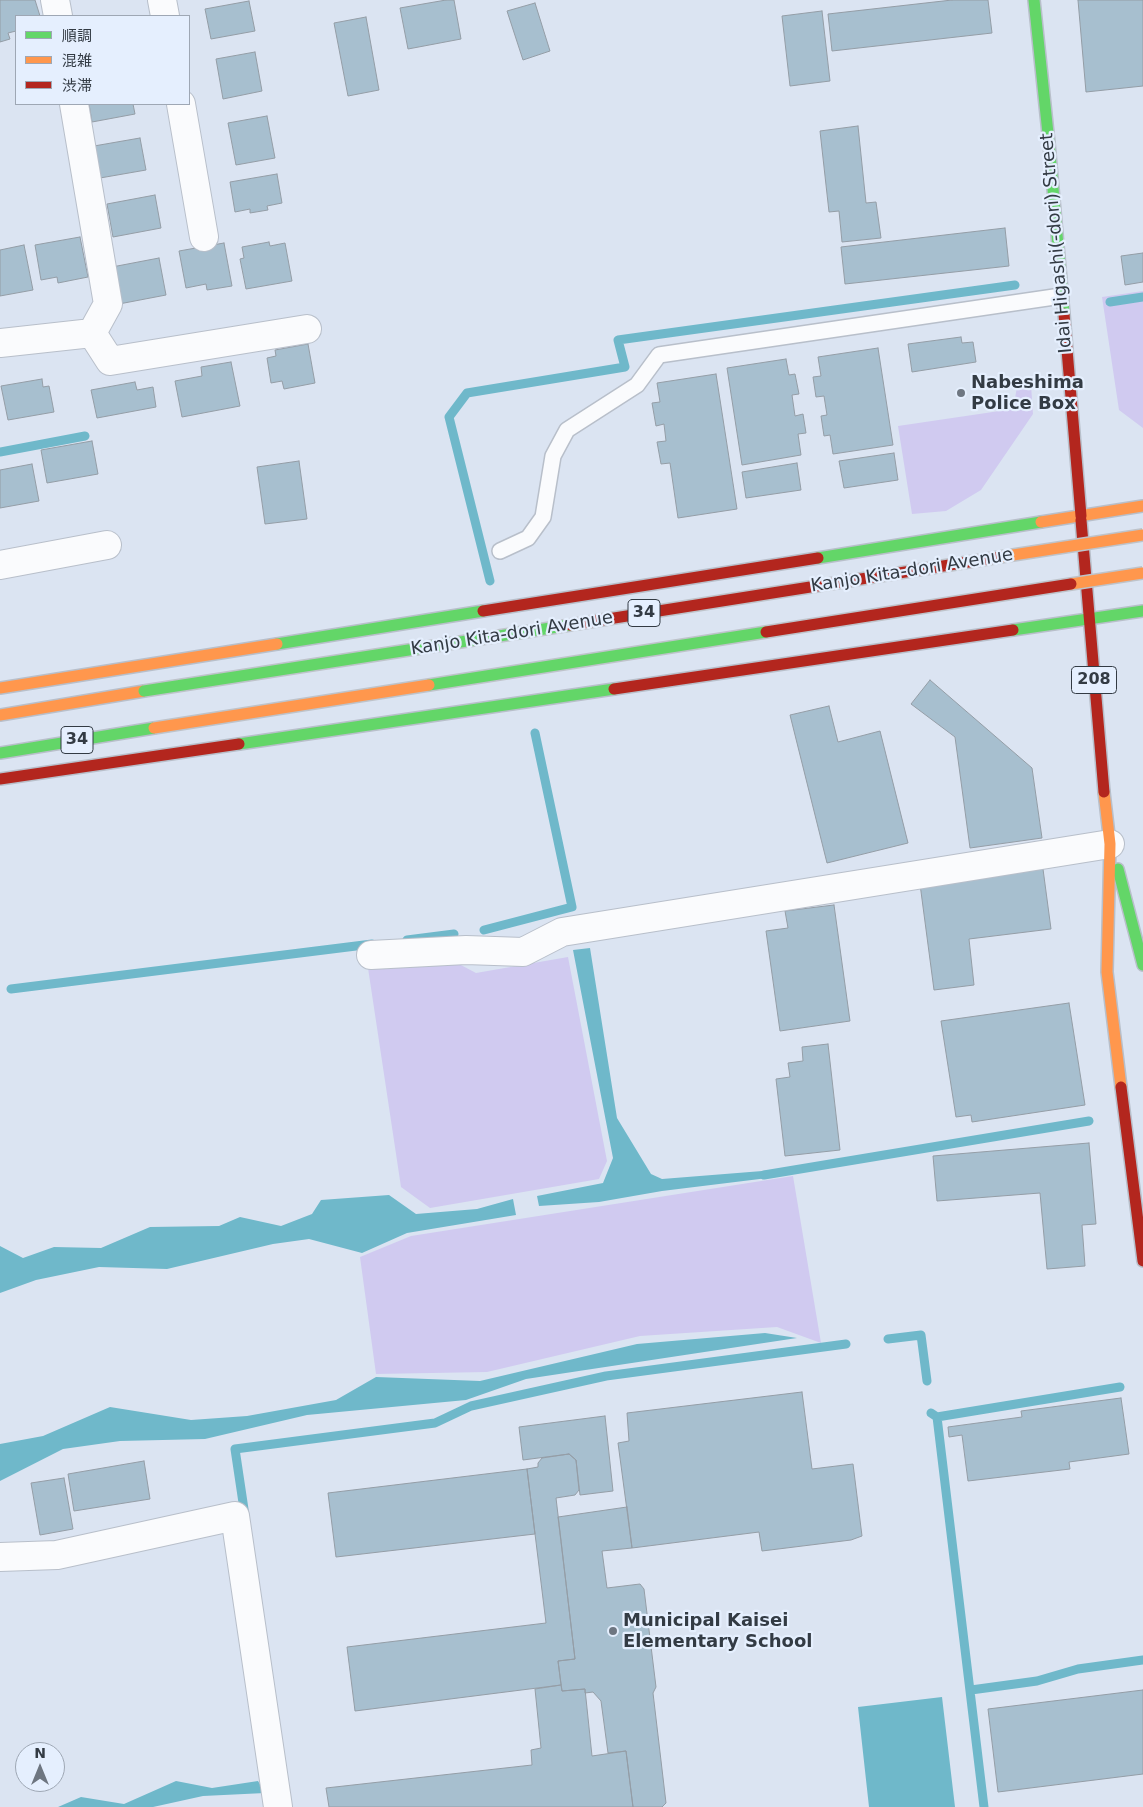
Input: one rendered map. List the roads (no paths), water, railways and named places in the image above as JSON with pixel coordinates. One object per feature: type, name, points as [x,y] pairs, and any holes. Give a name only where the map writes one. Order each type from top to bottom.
[{"type":"main road","name":"Idai Higashi(-dori) Street","points":[[1034,0],[1049,142],[1081,516]]},
{"type":"main road","points":[[0,688],[1143,506]]},
{"type":"main road","name":"208","points":[[1081,516],[1110,844],[1107,972],[1143,1261]]},
{"type":"main road","name":"Kanjo Kita-dori Avenue","points":[[0,714],[1143,535]]},
{"type":"main road","name":"34","points":[[0,753],[1143,574]]},
{"type":"main road","points":[[0,779],[1143,611]]},
{"type":"main road","name":"208","points":[[1110,844],[1126,896],[1143,965]]},
{"type":"street","points":[[55,0],[58,15]]},
{"type":"street","points":[[162,0],[165,15]]},
{"type":"street","points":[[74,105],[108,304],[92,333]]},
{"type":"street","points":[[180,105],[204,236]]},
{"type":"street","points":[[92,333],[110,361],[307,329]]},
{"type":"street","points":[[0,343],[92,333]]},
{"type":"street","points":[[0,565],[107,545]]},
{"type":"street","points":[[371,955],[466,950],[524,952],[562,932],[1110,844]]},
{"type":"street","points":[[0,1557],[57,1555],[235,1516],[278,1807]]},
{"type":"lane","points":[[500,551],[528,538],[544,517],[553,456],[567,430],[637,384],[659,355],[1061,296]]},
{"type":"water","points":[[590,948],[617,1118],[651,1174],[662,1179],[775,1170],[776,1177],[662,1191],[599,1202],[539,1206],[537,1196],[603,1183],[613,1158],[573,950]]},
{"type":"water","points":[[389,1195],[416,1214],[477,1209],[513,1199],[516,1215],[407,1233],[362,1253],[309,1239],[273,1244],[167,1269],[99,1267],[36,1280],[0,1293],[0,1246],[23,1258],[54,1247],[101,1248],[150,1227],[219,1226],[240,1217],[281,1226],[312,1214],[321,1200]]},
{"type":"water","points":[[765,1333],[797,1338],[526,1379],[466,1400],[307,1415],[205,1439],[120,1441],[63,1449],[0,1481],[0,1444],[43,1436],[110,1407],[191,1420],[247,1416],[336,1400],[376,1377],[480,1381],[637,1344]]},
{"type":"water","points":[[942,1697],[955,1807],[869,1807],[858,1707]]},
{"type":"water","points":[[176,1781],[212,1788],[258,1781],[265,1793],[203,1796],[153,1807],[58,1807],[81,1797],[124,1804]]},
{"type":"waterway","points":[[490,581],[449,417],[467,393],[625,367],[618,340],[1015,285]]},
{"type":"waterway","points":[[1110,302],[1143,297]]},
{"type":"waterway","points":[[0,452],[85,436]]},
{"type":"waterway","points":[[484,930],[572,907],[535,733]]},
{"type":"waterway","points":[[407,940],[454,934]]},
{"type":"waterway","points":[[11,989],[372,944]]},
{"type":"waterway","points":[[764,1175],[1089,1121]]},
{"type":"waterway","points":[[888,1339],[921,1335],[927,1381]]},
{"type":"waterway","points":[[245,1516],[235,1449],[435,1423],[471,1406],[606,1376],[846,1344]]},
{"type":"waterway","points":[[931,1413],[937,1417],[1120,1387]]},
{"type":"waterway","points":[[937,1417],[984,1807]]},
{"type":"waterway","points":[[971,1690],[1037,1681],[1078,1669],[1143,1660]]},
{"type":"place","name":"Nabeshima Police Box","points":[[961,393]]},
{"type":"place","name":"Municipal Kaisei Elementary School","points":[[613,1631]]}]
